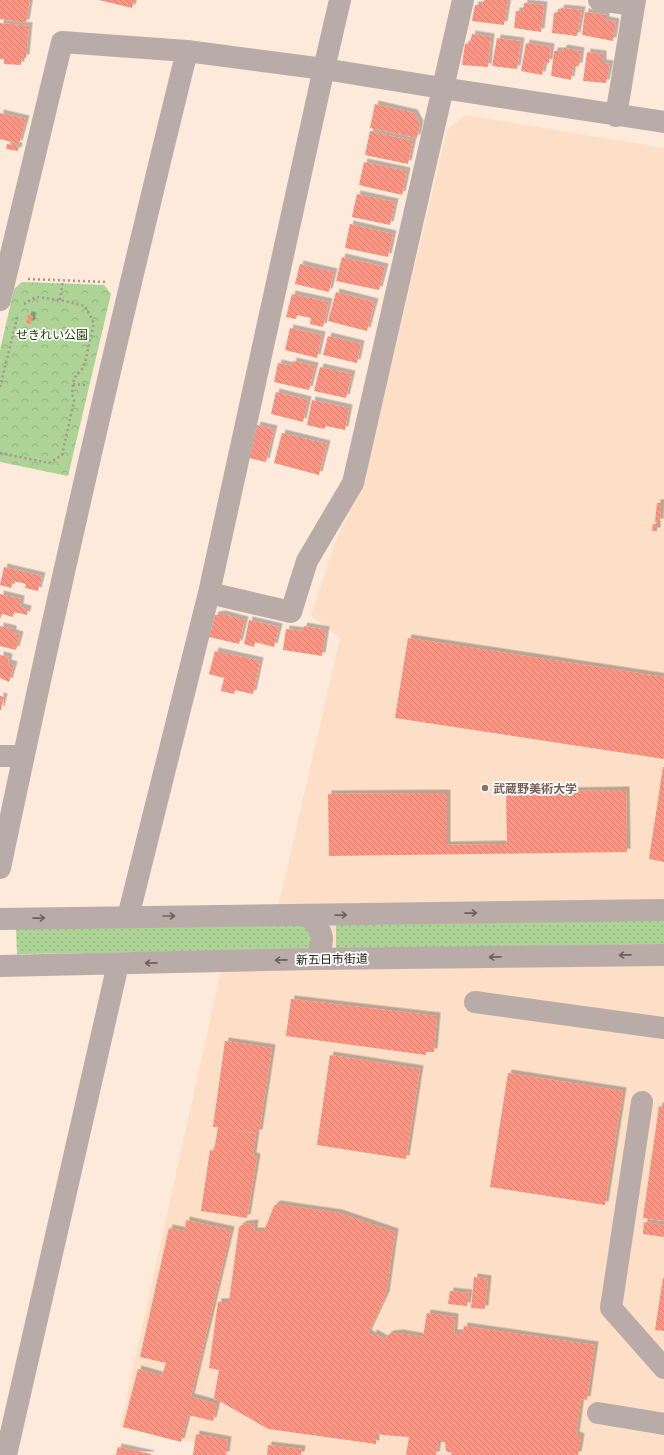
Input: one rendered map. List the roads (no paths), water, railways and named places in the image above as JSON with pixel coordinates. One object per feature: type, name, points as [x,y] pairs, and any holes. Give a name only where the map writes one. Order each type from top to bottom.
[{"type":"street","points":[[128,917],[209,593],[340,0]]},
{"type":"street","points":[[209,593],[291,612],[307,561],[353,482],[463,0]]},
{"type":"street","points":[[600,0],[634,3],[616,116]]},
{"type":"street","points":[[10,303],[5,278],[62,42],[187,51],[324,69],[616,116],[664,122]]},
{"type":"street","points":[[0,868],[23,756],[130,283],[187,51]]},
{"type":"street","points":[[0,756],[23,756]]},
{"type":"street","points":[[0,919],[664,910]]},
{"type":"street","points":[[309,916],[320,930],[322,941],[321,950],[314,959]]},
{"type":"street","name":"新五日市街道","points":[[0,966],[314,959],[664,955]]},
{"type":"street","points":[[6,1455],[118,964]]},
{"type":"street","points":[[475,1002],[664,1028]]},
{"type":"street","points":[[642,1102],[611,1308],[664,1368]]},
{"type":"street","points":[[641,1342],[664,1346]]},
{"type":"street","points":[[598,1413],[664,1424]]},
{"type":"place","name":"武蔵野美術大学","points":[[485,788]]},
{"type":"park label","name":"せきれい公園","points":[[52,334]]}]
